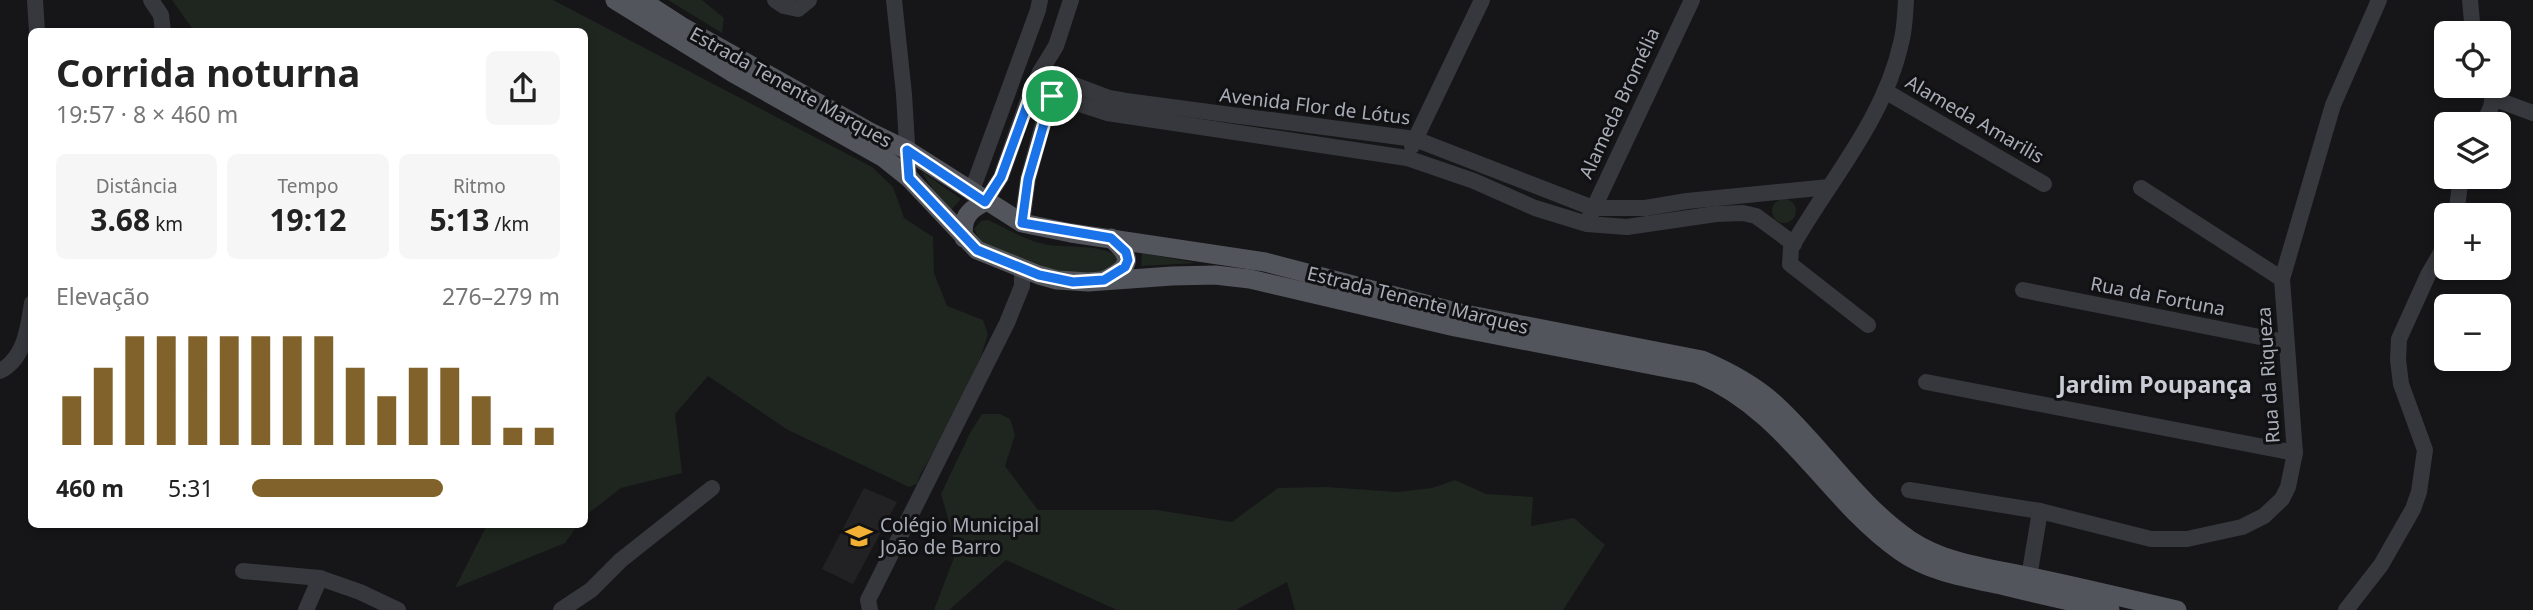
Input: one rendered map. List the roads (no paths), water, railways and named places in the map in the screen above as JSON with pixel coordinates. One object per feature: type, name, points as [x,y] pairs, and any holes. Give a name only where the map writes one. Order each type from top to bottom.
[{"type":"main road","name":"Estrada Tenente Marques","points":[[615,0],[733,73],[884,158],[909,178],[977,250],[1047,277],[1073,282],[1215,275],[1250,279],[1455,327],[1698,374],[1720,384],[1765,416],[1863,520],[1915,560],[1947,573],[2110,610]]},
{"type":"main road","name":"Estrada Tenente Marques","points":[[641,0],[693,33],[984,194],[1022,223],[1265,262],[1460,313],[1702,360],[1727,370],[1774,403],[1873,509],[1909,540],[1949,559],[2177,610]]},
{"type":"main road","points":[[964,238],[964,219],[984,194]]},
{"type":"main road","points":[[1104,280],[1125,267],[1128,260],[1126,252],[1111,238]]},
{"type":"street","points":[[35,0],[37,28]]},
{"type":"street","points":[[151,0],[161,15],[163,28]]},
{"type":"street","points":[[775,0],[784,6],[798,9],[809,0]]},
{"type":"street","points":[[894,0],[909,178]]},
{"type":"street","points":[[984,194],[1040,0]]},
{"type":"street","points":[[984,194],[1033,89],[1047,75],[1071,0]]},
{"type":"street","points":[[1407,158],[1482,0]]},
{"type":"street","name":"Alameda Bromélia","points":[[1587,224],[1692,0]]},
{"type":"street","points":[[1868,325],[1790,264],[1794,244],[1866,131],[1885,91],[1901,44],[1906,0]]},
{"type":"street","name":"Rua da Riqueza","points":[[1909,490],[2040,511],[2151,539],[2187,539],[2242,527],[2264,516],[2282,499],[2288,487],[2295,453],[2282,279],[2333,105],[2379,0]]},
{"type":"street","points":[[2470,0],[2472,21]]},
{"type":"street","points":[[1022,223],[1028,179],[1052,96],[1047,75]]},
{"type":"street","name":"Avenida Flor de Lótus","points":[[1047,75],[1109,98],[1126,101],[1415,139],[1593,208],[1645,208],[1687,201],[1829,187]]},
{"type":"street","name":"Avenida Flor de Lótus","points":[[1033,89],[1117,115],[1407,158],[1474,181],[1535,208],[1587,224],[1627,227],[1716,214],[1743,213],[1756,216],[1794,244]]},
{"type":"street","name":"Alameda Amarilis","points":[[1885,91],[2044,184]]},
{"type":"street","points":[[2504,98],[2533,113]]},
{"type":"street","points":[[984,194],[1003,186],[1015,189],[1024,200]]},
{"type":"street","points":[[2141,188],[2282,279]]},
{"type":"street","points":[[2346,610],[2362,603],[2420,492],[2425,450],[2401,384],[2399,339],[2434,265]]},
{"type":"street","points":[[865,607],[1007,323],[1022,286],[1022,268]]},
{"type":"street","points":[[1007,323],[1034,284],[1047,277]]},
{"type":"street","name":"Rua da Fortuna","points":[[2024,290],[2285,342]]},
{"type":"street","points":[[0,371],[16,358],[24,343],[28,323]]},
{"type":"street","points":[[1926,382],[2295,453]]},
{"type":"street","points":[[561,610],[591,590],[621,560],[712,488]]},
{"type":"street","points":[[2029,577],[2040,511]]},
{"type":"street","points":[[243,571],[320,578],[360,592],[398,610]]},
{"type":"street","points":[[306,610],[320,578]]},
{"type":"place","name":"Colégio Municipal João de Barro","points":[[859,536]]},
{"type":"district","name":"Jardim Poupança","points":[[2155,385]]}]
